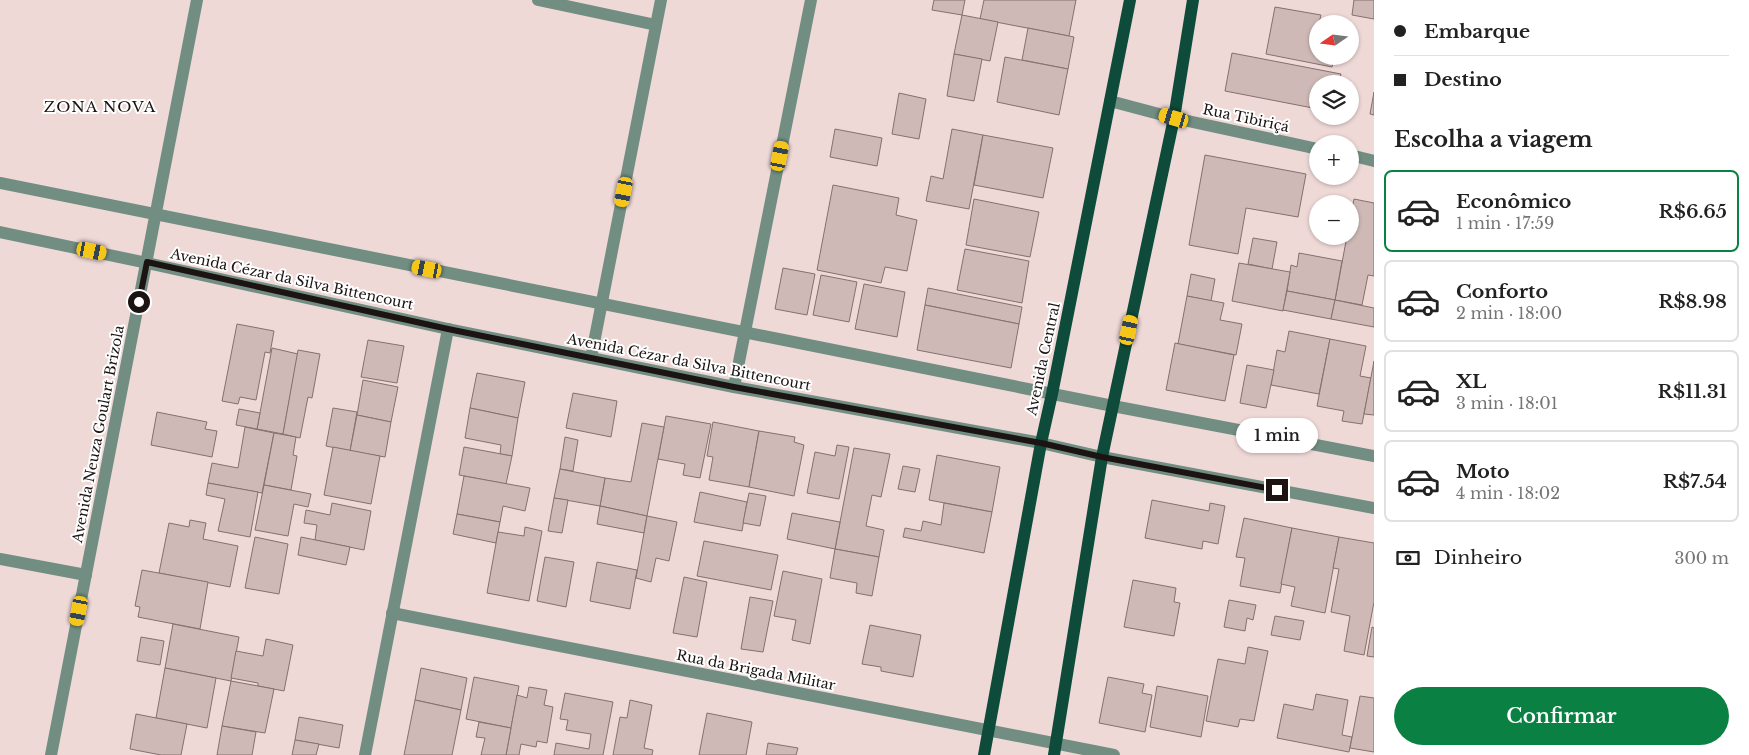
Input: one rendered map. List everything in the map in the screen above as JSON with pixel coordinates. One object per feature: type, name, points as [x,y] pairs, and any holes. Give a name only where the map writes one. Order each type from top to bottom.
[{"type":"main road","name":"Avenida Central","points":[[984,755],[1041,443],[1130,0]]},
{"type":"main road","points":[[1055,749],[1102,457],[1174,118],[1193,0]]},
{"type":"street","name":"Avenida Neuza Goulart Brizola","points":[[51,755],[197,0]]},
{"type":"street","points":[[538,0],[656,25]]},
{"type":"street","points":[[591,358],[661,0]]},
{"type":"street","points":[[734,387],[811,0]]},
{"type":"street","name":"Rua Tibiriçá","points":[[1110,101],[1174,118],[1309,147]]},
{"type":"street","points":[[1359,158],[1374,160]]},
{"type":"street","points":[[0,183],[1052,394],[1374,456]]},
{"type":"street","name":"Avenida Cézar da Silva Bittencourt","points":[[0,232],[147,262],[448,329],[734,387],[1041,443],[1102,457],[1374,508]]},
{"type":"street","points":[[365,755],[448,329]]},
{"type":"street","points":[[0,559],[86,575]]},
{"type":"street","name":"Rua da Brigada Militar","points":[[392,613],[989,732],[1055,749],[1114,755]]},
{"type":"building","points":[[934,0],[965,0],[962,15],[932,10]]},
{"type":"building","points":[[984,0],[1076,0],[1069,36],[980,19]]},
{"type":"building","points":[[1354,0],[1374,0],[1374,19],[1352,15]]},
{"type":"building","points":[[1275,7],[1321,15],[1309,15],[1309,62],[1266,54]]},
{"type":"building","points":[[962,15],[998,22],[990,61],[954,54]]},
{"type":"building","points":[[1028,28],[1074,37],[1068,69],[1022,60]]},
{"type":"building","points":[[1232,53],[1341,74],[1309,75],[1309,107],[1225,91]]},
{"type":"building","points":[[954,54],[982,59],[974,101],[947,96]]},
{"type":"building","points":[[1005,57],[1068,69],[1059,115],[997,102]]},
{"type":"building","points":[[1374,92],[1374,115],[1370,114]]},
{"type":"building","points":[[899,93],[926,99],[919,139],[892,134]]},
{"type":"building","points":[[835,129],[882,138],[877,166],[830,157]]},
{"type":"building","points":[[952,129],[983,135],[969,209],[926,201],[931,176],[943,179]]},
{"type":"building","points":[[983,135],[1053,148],[1043,198],[974,185]]},
{"type":"building","points":[[1205,155],[1306,174],[1298,217],[1246,208],[1238,254],[1189,245]]},
{"type":"building","points":[[833,185],[899,198],[896,215],[917,220],[907,271],[885,267],[881,283],[817,270]]},
{"type":"building","points":[[974,199],[1039,212],[1030,257],[966,245]]},
{"type":"building","points":[[1359,200],[1374,203],[1374,276],[1368,275],[1362,305],[1335,300],[1345,245],[1359,245]]},
{"type":"building","points":[[1253,238],[1277,242],[1272,269],[1248,264]]},
{"type":"building","points":[[965,249],[1029,261],[1022,303],[957,290]]},
{"type":"building","points":[[1299,253],[1342,261],[1335,300],[1287,291],[1291,265],[1297,267]]},
{"type":"building","points":[[1239,263],[1290,272],[1283,311],[1232,301]]},
{"type":"building","points":[[783,268],[815,274],[807,315],[775,309]]},
{"type":"building","points":[[1191,274],[1215,279],[1211,301],[1187,296]]},
{"type":"building","points":[[821,275],[857,282],[849,322],[813,315]]},
{"type":"building","points":[[864,284],[905,292],[897,337],[855,329]]},
{"type":"building","points":[[928,288],[1022,307],[1019,324],[925,305]]},
{"type":"building","points":[[1287,291],[1335,300],[1331,319],[1283,310]]},
{"type":"building","points":[[1187,296],[1224,303],[1220,320],[1242,324],[1236,355],[1178,344]]},
{"type":"building","points":[[1335,300],[1374,308],[1374,327],[1331,319]]},
{"type":"building","points":[[925,305],[1019,324],[1011,368],[917,350]]},
{"type":"building","points":[[237,324],[274,331],[270,353],[265,352],[256,400],[240,397],[238,404],[222,401]]},
{"type":"building","points":[[1289,331],[1330,339],[1319,394],[1271,385],[1277,350],[1285,352]]},
{"type":"building","points":[[1330,339],[1366,346],[1360,376],[1371,378],[1362,424],[1342,421],[1344,411],[1317,406]]},
{"type":"building","points":[[368,340],[404,346],[397,383],[361,377]]},
{"type":"building","points":[[1175,343],[1234,355],[1225,401],[1166,390]]},
{"type":"building","points":[[272,348],[298,354],[283,434],[257,429]]},
{"type":"building","points":[[298,350],[320,354],[312,398],[308,397],[300,438],[283,434]]},
{"type":"building","points":[[1374,361],[1374,415],[1364,414]]},
{"type":"building","points":[[1247,365],[1274,370],[1266,408],[1240,403]]},
{"type":"building","points":[[477,373],[525,382],[518,418],[470,408]]},
{"type":"building","points":[[363,380],[398,387],[391,422],[357,415]]},
{"type":"building","points":[[573,393],[617,401],[611,437],[566,428]]},
{"type":"building","points":[[333,408],[357,412],[350,451],[326,446]]},
{"type":"building","points":[[470,408],[518,418],[512,456],[500,454],[501,445],[465,438]]},
{"type":"building","points":[[239,409],[260,413],[257,429],[236,425]]},
{"type":"building","points":[[157,412],[207,422],[205,429],[217,431],[212,457],[151,445]]},
{"type":"building","points":[[357,415],[391,422],[385,457],[350,451]]},
{"type":"building","points":[[666,416],[711,424],[700,478],[683,475],[685,464],[658,459]]},
{"type":"building","points":[[713,422],[759,431],[749,487],[709,480],[713,457],[707,456]]},
{"type":"building","points":[[642,423],[664,427],[647,516],[600,506],[605,478],[631,482]]},
{"type":"building","points":[[245,427],[274,433],[262,493],[208,483],[212,463],[238,468]]},
{"type":"building","points":[[759,431],[795,437],[794,442],[804,445],[794,496],[749,487]]},
{"type":"building","points":[[274,433],[296,437],[293,455],[297,456],[291,490],[264,485]]},
{"type":"building","points":[[565,437],[578,440],[573,471],[560,469]]},
{"type":"building","points":[[837,445],[849,447],[839,499],[807,493],[815,452],[835,456]]},
{"type":"building","points":[[333,447],[380,456],[371,504],[324,495]]},
{"type":"building","points":[[464,447],[512,456],[506,484],[459,475]]},
{"type":"building","points":[[854,448],[890,454],[881,497],[872,495],[866,526],[884,530],[879,557],[835,549]]},
{"type":"building","points":[[937,455],[1000,467],[992,512],[929,500]]},
{"type":"building","points":[[903,466],[920,469],[915,492],[898,489]]},
{"type":"building","points":[[560,469],[605,478],[600,506],[554,498]]},
{"type":"building","points":[[464,476],[530,488],[525,511],[503,506],[500,522],[457,514]]},
{"type":"building","points":[[208,483],[258,492],[250,537],[218,531],[225,499],[206,495]]},
{"type":"building","points":[[264,485],[311,494],[308,507],[294,504],[288,536],[255,530]]},
{"type":"building","points":[[700,492],[747,502],[742,531],[694,522]]},
{"type":"building","points":[[749,493],[766,496],[760,526],[743,523]]},
{"type":"building","points":[[554,498],[568,500],[562,533],[548,531]]},
{"type":"building","points":[[1152,500],[1209,511],[1210,503],[1225,506],[1218,544],[1203,541],[1202,549],[1145,538]]},
{"type":"building","points":[[332,503],[371,511],[364,550],[315,540],[317,525],[304,523],[306,510],[330,515]]},
{"type":"building","points":[[944,503],[992,512],[984,553],[903,537],[905,528],[921,531],[923,521],[941,525]]},
{"type":"building","points":[[600,506],[647,516],[644,533],[597,524]]},
{"type":"building","points":[[792,513],[840,522],[835,549],[787,539]]},
{"type":"building","points":[[457,514],[500,522],[496,543],[453,534]]},
{"type":"building","points":[[647,516],[677,522],[669,561],[656,558],[651,582],[636,578]]},
{"type":"building","points":[[1244,518],[1292,528],[1280,593],[1240,586],[1245,558],[1236,557]]},
{"type":"building","points":[[190,520],[206,523],[203,539],[238,546],[230,587],[159,573],[169,523],[189,527]]},
{"type":"building","points":[[525,527],[542,531],[529,601],[487,593],[498,532],[524,536]]},
{"type":"building","points":[[1292,528],[1339,537],[1325,613],[1291,606],[1295,587],[1281,584]]},
{"type":"building","points":[[255,537],[288,544],[279,594],[245,588]]},
{"type":"building","points":[[301,537],[350,547],[346,565],[298,555]]},
{"type":"building","points":[[1339,537],[1374,543],[1374,602],[1364,655],[1344,651],[1350,616],[1331,612],[1339,569],[1333,568]]},
{"type":"building","points":[[704,541],[778,555],[771,590],[697,576]]},
{"type":"building","points":[[835,549],[879,557],[872,596],[856,593],[857,583],[830,578]]},
{"type":"building","points":[[545,557],[574,562],[566,607],[537,601]]},
{"type":"building","points":[[597,562],[637,570],[630,609],[590,601]]},
{"type":"building","points":[[142,570],[208,582],[200,629],[138,617],[140,607],[135,606]]},
{"type":"building","points":[[783,571],[822,579],[810,644],[792,640],[796,620],[774,616]]},
{"type":"building","points":[[684,577],[707,582],[697,637],[673,633]]},
{"type":"building","points":[[1133,580],[1176,588],[1174,602],[1180,603],[1174,636],[1124,627]]},
{"type":"building","points":[[750,597],[773,601],[763,652],[741,649]]},
{"type":"building","points":[[1229,600],[1256,605],[1253,620],[1247,618],[1245,631],[1224,627]]},
{"type":"building","points":[[1275,616],[1304,621],[1300,640],[1271,635]]},
{"type":"building","points":[[173,624],[239,637],[231,681],[165,668]]},
{"type":"building","points":[[870,625],[921,635],[913,677],[881,671],[881,667],[862,664]]},
{"type":"building","points":[[1372,627],[1374,628],[1374,657],[1367,656]]},
{"type":"building","points":[[141,637],[164,641],[160,665],[137,661]]},
{"type":"building","points":[[266,639],[293,645],[284,691],[258,686],[258,683],[231,678],[236,651],[263,656]]},
{"type":"building","points":[[1248,647],[1268,651],[1254,721],[1240,719],[1238,727],[1206,721],[1218,659],[1245,664]]},
{"type":"building","points":[[165,668],[216,678],[207,728],[156,718]]},
{"type":"building","points":[[421,668],[467,678],[461,710],[415,700]]},
{"type":"building","points":[[474,677],[519,686],[511,728],[466,719]]},
{"type":"building","points":[[1108,677],[1144,684],[1142,693],[1152,695],[1145,732],[1099,723]]},
{"type":"building","points":[[231,681],[274,689],[265,733],[222,726]]},
{"type":"building","points":[[1157,686],[1208,696],[1201,737],[1150,727]]},
{"type":"building","points":[[529,687],[547,690],[544,705],[553,707],[547,743],[537,741],[536,747],[521,744],[519,755],[506,755],[517,695],[527,698]]},
{"type":"building","points":[[565,693],[613,702],[603,755],[554,755],[556,743],[589,749],[591,734],[566,730],[568,720],[560,719]]},
{"type":"building","points":[[1316,694],[1348,700],[1342,735],[1352,737],[1349,752],[1277,738],[1284,704],[1313,710]]},
{"type":"building","points":[[1360,696],[1374,698],[1374,752],[1350,748]]},
{"type":"building","points":[[415,700],[461,710],[452,755],[404,755]]},
{"type":"building","points":[[630,700],[652,705],[644,748],[653,750],[652,755],[613,755],[620,717],[627,718]]},
{"type":"building","points":[[707,713],[752,722],[746,755],[699,755]]},
{"type":"building","points":[[136,714],[187,724],[181,755],[161,755],[130,749]]},
{"type":"building","points":[[299,717],[343,725],[339,748],[295,740]]},
{"type":"building","points":[[479,722],[511,728],[506,755],[481,755],[485,738],[476,737]]},
{"type":"building","points":[[222,726],[256,732],[252,755],[217,755]]},
{"type":"building","points":[[295,740],[319,744],[316,755],[292,755]]},
{"type":"building","points":[[768,743],[798,748],[796,755],[766,755]]},
{"type":"district","name":"ZONA NOVA","points":[[100,107]]},
{"type":"route","points":[[139,302],[147,262],[448,329],[734,387],[1041,443],[1102,457],[1277,490]]}]
